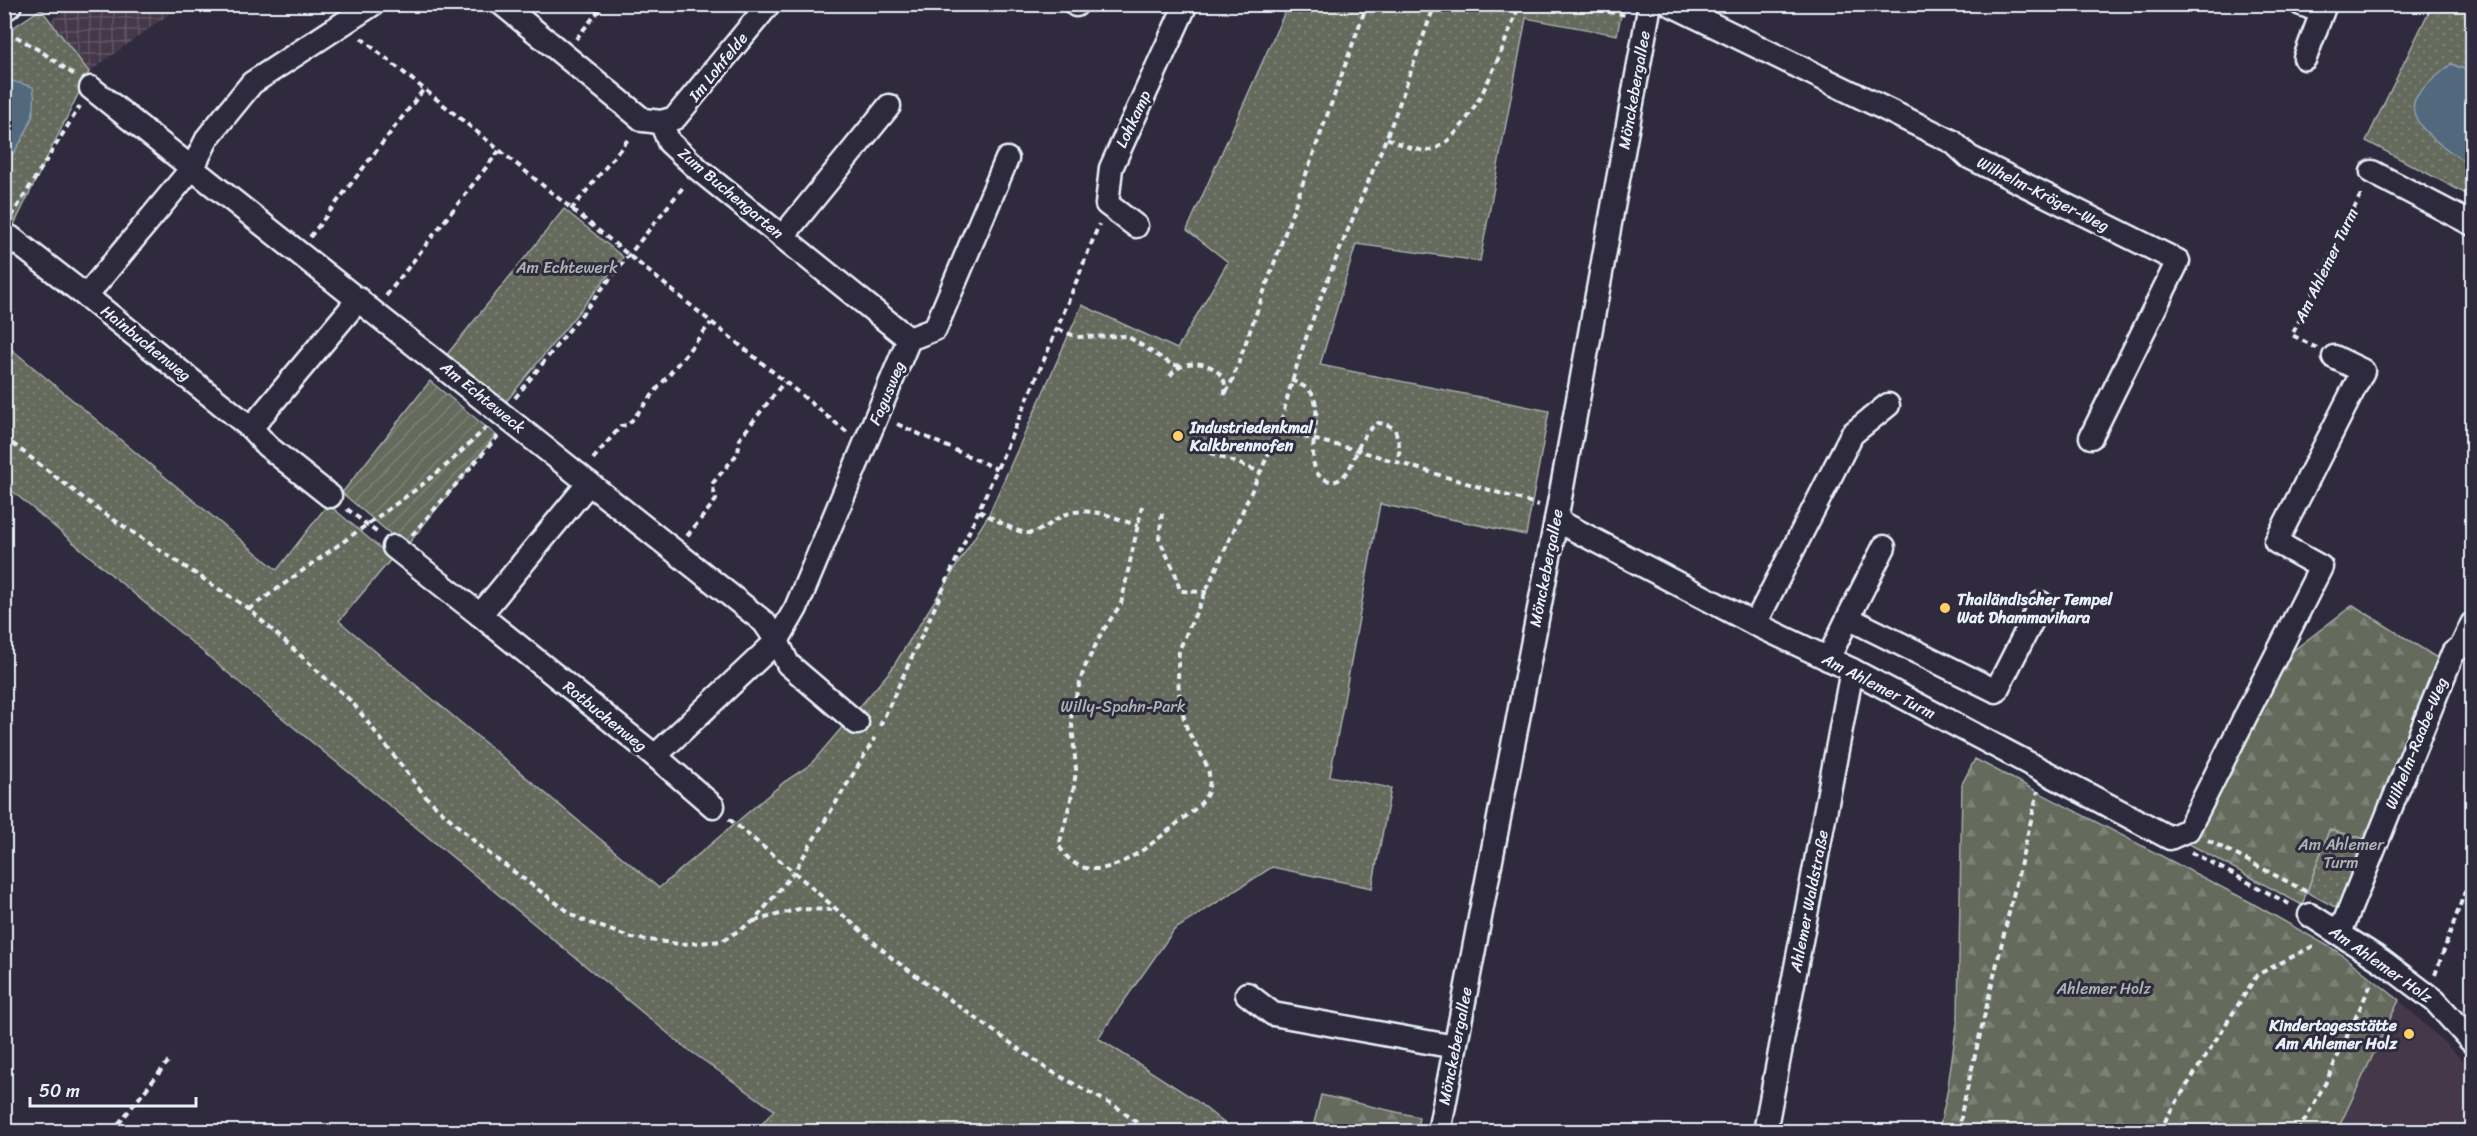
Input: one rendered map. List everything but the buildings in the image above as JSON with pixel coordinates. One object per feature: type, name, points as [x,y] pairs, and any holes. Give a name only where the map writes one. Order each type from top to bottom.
[{"type":"street","name":"Hainbuchenweg","points":[[330,496],[267,446],[251,428],[86,296],[193,167],[208,137],[252,83],[373,4]]},
{"type":"street","name":"Zum Buchengarten","points":[[502,4],[652,121],[669,142],[698,169],[909,339]]},
{"type":"street","name":"Im Lohfelde","points":[[652,121],[675,118],[769,4]]},
{"type":"street","name":"Lohkamp","points":[[1107,204],[1111,168],[1186,4]]},
{"type":"street","name":"Wilhelm-Kröger-Weg","points":[[1670,4],[1953,142],[1969,157],[2178,261],[2091,437]]},
{"type":"street","points":[[2305,58],[2316,7]]},
{"type":"street","name":"Mönckebergallee","points":[[1443,1131],[1455,1047],[1648,12]]},
{"type":"street","name":"Am Echteweck","points":[[91,88],[764,622],[789,664],[857,723]]},
{"type":"street","points":[[783,236],[889,106]]},
{"type":"street","name":"Fagusweg","points":[[777,641],[796,608],[909,339],[935,329],[1007,159]]},
{"type":"street","points":[[2372,172],[2472,224]]},
{"type":"street","points":[[1107,204],[1137,226]]},
{"type":"street","points":[[10,227],[86,296]]},
{"type":"street","points":[[251,428],[367,305]]},
{"type":"street","points":[[2179,834],[2321,567],[2276,542],[2363,371],[2334,357]]},
{"type":"street","points":[[1755,624],[1852,434],[1888,405]]},
{"type":"street","points":[[480,615],[584,479]]},
{"type":"street","name":"Am Ahlemer Turm","points":[[1556,515],[1755,624],[1852,670],[2043,772],[2179,834]]},
{"type":"street","points":[[1828,659],[1884,548]]},
{"type":"street","name":"Rotbuchenweg","points":[[396,549],[655,756],[777,641]]},
{"type":"street","points":[[1848,618],[1996,691],[2041,603]]},
{"type":"street","name":"Wilhelm-Raabe-Weg","points":[[2344,923],[2453,653],[2467,649],[2472,624]]},
{"type":"street","name":"Ahlemer Waldstraße","points":[[1765,1131],[1852,670]]},
{"type":"street","points":[[655,756],[713,806]]},
{"type":"street","name":"Am Ahlemer Holz","points":[[2310,915],[2344,923],[2382,961],[2427,995],[2472,1042]]},
{"type":"street","points":[[1247,994],[1273,1014],[1455,1047]]},
{"type":"path","points":[[564,54],[604,4]]},
{"type":"path","points":[[1058,329],[1077,337],[1127,336],[1171,364],[1180,366],[1196,362],[1207,364],[1216,370],[1224,381],[1225,395],[1232,381],[1367,4]]},
{"type":"path","points":[[1142,506],[1121,604],[1102,632],[1083,669],[1071,713],[1076,769],[1074,787],[1059,846],[1064,856],[1084,869],[1101,869],[1140,852],[1198,805],[1207,794],[1208,767],[1185,725],[1176,685],[1179,650],[1207,592],[1258,471],[1279,431],[1291,380],[1316,308],[1386,138],[1435,4]]},
{"type":"path","points":[[1386,138],[1429,151],[1444,144],[1483,96],[1518,11],[1526,4]]},
{"type":"path","points":[[1568,4],[1648,12]]},
{"type":"path","points":[[345,24],[499,152],[864,446]]},
{"type":"path","points":[[4,29],[42,52],[91,88],[10,227]]},
{"type":"path","points":[[298,251],[424,89]]},
{"type":"path","points":[[571,210],[652,121]]},
{"type":"path","points":[[367,305],[499,152]]},
{"type":"path","points":[[330,496],[396,549],[508,417],[629,255],[698,169]]},
{"type":"path","name":"Am Ahlemer Turm","points":[[2334,357],[2292,335],[2372,172]]},
{"type":"path","points":[[754,921],[794,872],[874,739],[998,469],[1058,329],[1107,204]]},
{"type":"path","points":[[584,479],[621,426],[628,425],[711,323]]},
{"type":"path","points":[[1170,376],[1180,366]]},
{"type":"path","points":[[1291,380],[1307,388],[1315,401],[1314,470],[1321,478],[1330,482],[1340,479],[1348,469],[1366,433],[1378,423],[1386,423],[1395,429],[1400,448],[1397,462]]},
{"type":"path","points":[[675,550],[716,500],[712,484],[738,453],[740,438],[784,382]]},
{"type":"path","points":[[878,416],[998,469]]},
{"type":"path","points":[[249,609],[368,526],[508,417]]},
{"type":"path","points":[[1279,431],[1397,462],[1556,515]]},
{"type":"path","points":[[4,437],[99,510],[249,609],[352,702],[426,797],[483,849],[577,918],[632,938],[680,944],[722,941],[754,921],[799,909],[837,910]]},
{"type":"path","points":[[1210,453],[1258,471]]},
{"type":"path","points":[[979,511],[1029,533],[1038,531],[1063,515],[1077,511],[1104,515],[1138,526]]},
{"type":"path","points":[[1162,513],[1159,539],[1175,572],[1180,591],[1207,592]]},
{"type":"path","points":[[1959,1131],[1962,1110],[2043,772]]},
{"type":"path","points":[[713,806],[794,872],[893,958],[1047,1069],[1118,1108],[1149,1131]]},
{"type":"path","points":[[2179,834],[2195,855],[2310,915]]},
{"type":"path","points":[[2179,834],[2344,923]]},
{"type":"path","points":[[2427,995],[2472,872]]},
{"type":"path","points":[[2162,1131],[2167,1117],[2257,975],[2344,923]]},
{"type":"path","points":[[2298,1131],[2325,1082],[2382,961]]},
{"type":"path","points":[[112,1131],[171,1058]]},
{"type":"shaded area","points":[[75,5],[182,5],[89,72],[51,20]]},
{"type":"shaded area","name":"Kindertagesstätte Am Ahlemer Holz","points":[[2399,1000],[2472,1069],[2472,1131],[2337,1132]]},
{"type":"green space","name":"Willy-Spahn-Park","points":[[1288,5],[1623,5],[1617,35],[1526,18],[1480,261],[1356,244],[1320,365],[1549,411],[1526,535],[1380,504],[1330,776],[1391,788],[1372,888],[1272,867],[1174,930],[1098,1038],[1194,1099],[1234,1131],[756,1131],[774,1110],[686,1048],[253,694],[5,485],[4,343],[277,570],[328,504],[392,558],[339,621],[659,888],[784,782],[810,765],[891,670],[988,516],[1082,305],[1177,349],[1228,262],[1187,230]]},
{"type":"green space","points":[[2432,5],[2472,5],[2472,72],[2451,64],[2462,160],[2472,166],[2472,197],[2366,141]]},
{"type":"green space","points":[[41,9],[89,72],[5,243],[5,33]]},
{"type":"green space","name":"Am Echtewerk","points":[[564,209],[623,257],[501,408],[445,357]]},
{"type":"green space","points":[[430,381],[496,435],[406,547],[342,493]]},
{"type":"green space","points":[[2353,605],[2442,661],[2367,839],[2329,830],[2302,905],[2189,844],[2290,653]]},
{"type":"green space","name":"Ahlemer Holz","points":[[1975,759],[2250,902],[2337,951],[2399,1000],[2337,1131],[1939,1131],[1958,1016],[1962,784]]},
{"type":"green space","name":"Am Ahlemer Turm","points":[[2329,830],[2367,839],[2340,910],[2307,892]]},
{"type":"green space","points":[[1321,1095],[1419,1117],[1417,1131],[1312,1131]]},
{"type":"water","points":[[2451,64],[2472,72],[2472,166],[2431,137],[2415,117],[2413,106],[2417,96],[2428,83]]},
{"type":"water","points":[[5,79],[33,87],[34,109],[28,129],[5,166]]},
{"type":"place","name":"Industriedenkmal Kalkbrennofen","points":[[1178,436]]},
{"type":"place","name":"Thailändischer Tempel Wat Dhammavihara","points":[[1945,608]]},
{"type":"place","name":"Kindertagesstätte Am Ahlemer Holz","points":[[2409,1034]]}]
